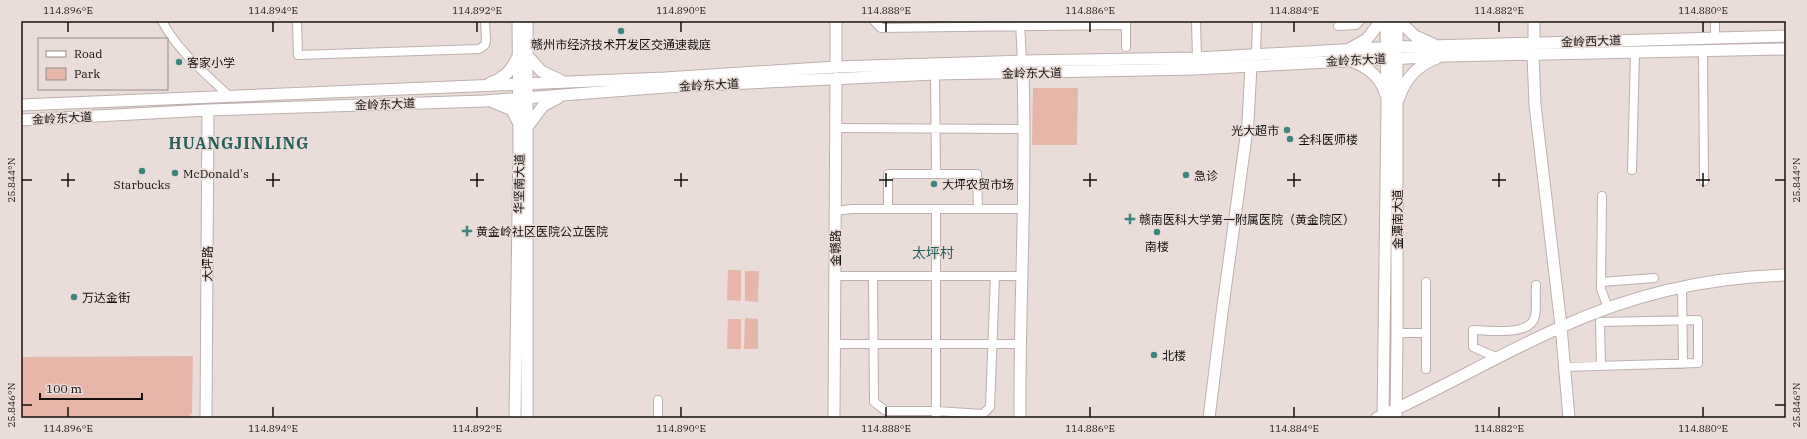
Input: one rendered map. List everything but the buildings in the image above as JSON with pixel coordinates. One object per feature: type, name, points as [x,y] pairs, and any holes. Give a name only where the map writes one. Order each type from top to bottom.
[{"type":"main road","name":"华坚南大道","points":[[518,21],[522,55],[523,84],[527,418]]},
{"type":"main road","name":"华坚南大道","points":[[522,55],[527,21]]},
{"type":"main road","name":"金赣路","points":[[834,418],[836,21]]},
{"type":"main road","points":[[1381,21],[1372,35],[1348,54],[1374,75],[1392,104],[1415,71],[1443,51],[1414,36],[1398,21]]},
{"type":"main road","name":"金潭南大道","points":[[1386,21],[1392,53],[1398,334],[1396,414]]},
{"type":"main road","name":"金潭南大道","points":[[1392,53],[1398,21]]},
{"type":"main road","points":[[1534,21],[1534,43]]},
{"type":"main road","name":"金岭西大道","points":[[1392,53],[1443,51],[1534,43],[1786,36]]},
{"type":"main road","name":"金岭西大道","points":[[1443,51],[1533,55],[1635,51],[1786,49]]},
{"type":"main road","name":"金岭东大道","points":[[21,120],[208,110],[484,101],[566,95],[666,83],[1022,61],[1196,58],[1256,54],[1295,57],[1392,53]]},
{"type":"main road","points":[[484,86],[496,82],[508,73],[522,55],[541,71],[551,77],[567,82]]},
{"type":"main road","points":[[1533,55],[1535,105],[1561,326],[1563,367],[1569,418]]},
{"type":"main road","name":"金岭东大道","points":[[836,73],[1023,73],[1251,66],[1295,57]]},
{"type":"main road","points":[[1210,418],[1222,313],[1248,122],[1251,66]]},
{"type":"main road","points":[[1020,418],[1020,344],[1025,130],[1023,73]]},
{"type":"main road","name":"金岭东大道","points":[[21,105],[228,95],[567,82],[666,83]]},
{"type":"main road","points":[[484,101],[498,103],[512,110],[523,126],[543,106],[566,95]]},
{"type":"main road","name":"金潭南大道","points":[[1381,417],[1392,104]]},
{"type":"main road","name":"大坪路","points":[[206,418],[208,110]]},
{"type":"main road","name":"华坚南大道","points":[[515,418],[523,126]]},
{"type":"main road","points":[[1381,417],[1396,414],[1498,358],[1561,326],[1608,308],[1682,286],[1735,278],[1786,275]]},
{"type":"street","points":[[162,21],[172,38],[228,95]]},
{"type":"street","points":[[297,21],[298,55],[479,49],[484,45],[486,40],[486,21]]},
{"type":"street","points":[[874,21],[881,28],[930,24],[1126,23],[1126,47]]},
{"type":"street","points":[[1196,21],[1196,58]]},
{"type":"street","points":[[1256,21],[1256,54]]},
{"type":"street","points":[[1338,26],[1356,25],[1360,21]]},
{"type":"street","points":[[1715,21],[1715,37]]},
{"type":"street","points":[[1020,24],[1022,61]]},
{"type":"street","points":[[1703,50],[1704,181]]},
{"type":"street","points":[[1632,170],[1635,51]]},
{"type":"street","points":[[935,74],[936,172]]},
{"type":"street","points":[[835,128],[1025,130]]},
{"type":"street","points":[[888,209],[888,174],[936,172],[977,174],[978,209]]},
{"type":"street","points":[[1602,196],[1601,289],[1608,308]]},
{"type":"street","points":[[835,211],[888,209],[1023,209]]},
{"type":"street","points":[[936,209],[936,414]]},
{"type":"street","points":[[835,276],[1022,276]]},
{"type":"street","points":[[873,276],[874,402],[886,411],[936,414],[983,414],[990,407],[995,276]]},
{"type":"street","points":[[1601,282],[1654,278]]},
{"type":"street","points":[[1426,282],[1426,369]]},
{"type":"street","points":[[1498,358],[1473,347],[1473,330],[1516,331],[1532,322],[1535,317],[1536,285]]},
{"type":"street","points":[[1682,286],[1683,364]]},
{"type":"street","points":[[1563,367],[1683,364],[1698,363],[1698,320],[1600,322],[1601,366]]},
{"type":"street","points":[[1398,334],[1426,333]]},
{"type":"street","points":[[834,344],[1020,344]]},
{"type":"street","points":[[658,400],[658,418]]},
{"type":"green space","points":[[1033,88],[1078,88],[1077,145],[1032,145]]},
{"type":"green space","points":[[728,270],[741,270],[741,301],[727,300]]},
{"type":"green space","points":[[745,271],[759,271],[758,302],[745,301]]},
{"type":"green space","points":[[745,318],[758,319],[758,349],[744,349]]},
{"type":"green space","points":[[728,319],[741,319],[741,349],[727,349]]},
{"type":"green space","points":[[193,356],[192,413],[187,418],[21,418],[21,357]]},
{"type":"place","name":"赣州市经济技术开发区交通速裁庭","points":[[621,31]]},
{"type":"place","name":"客家小学","points":[[179,62]]},
{"type":"place","name":"光大超市","points":[[1287,130]]},
{"type":"place","name":"全科医师楼","points":[[1290,139]]},
{"type":"place","name":"Starbucks","points":[[142,171]]},
{"type":"place","name":"McDonald's","points":[[175,173]]},
{"type":"place","name":"急诊","points":[[1186,175]]},
{"type":"place","name":"大坪农贸市场","points":[[934,184]]},
{"type":"place","name":"赣南医科大学第一附属医院（黄金院区）","points":[[1130,219]]},
{"type":"place","name":"黄金岭社区医院公立医院","points":[[467,231]]},
{"type":"place","name":"南楼","points":[[1157,232]]},
{"type":"place","name":"万达金街","points":[[74,297]]},
{"type":"place","name":"北楼","points":[[1154,355]]},
{"type":"district","name":"HUANGJINLING","points":[[239,143]]},
{"type":"district","name":"太坪村","points":[[933,253]]}]
